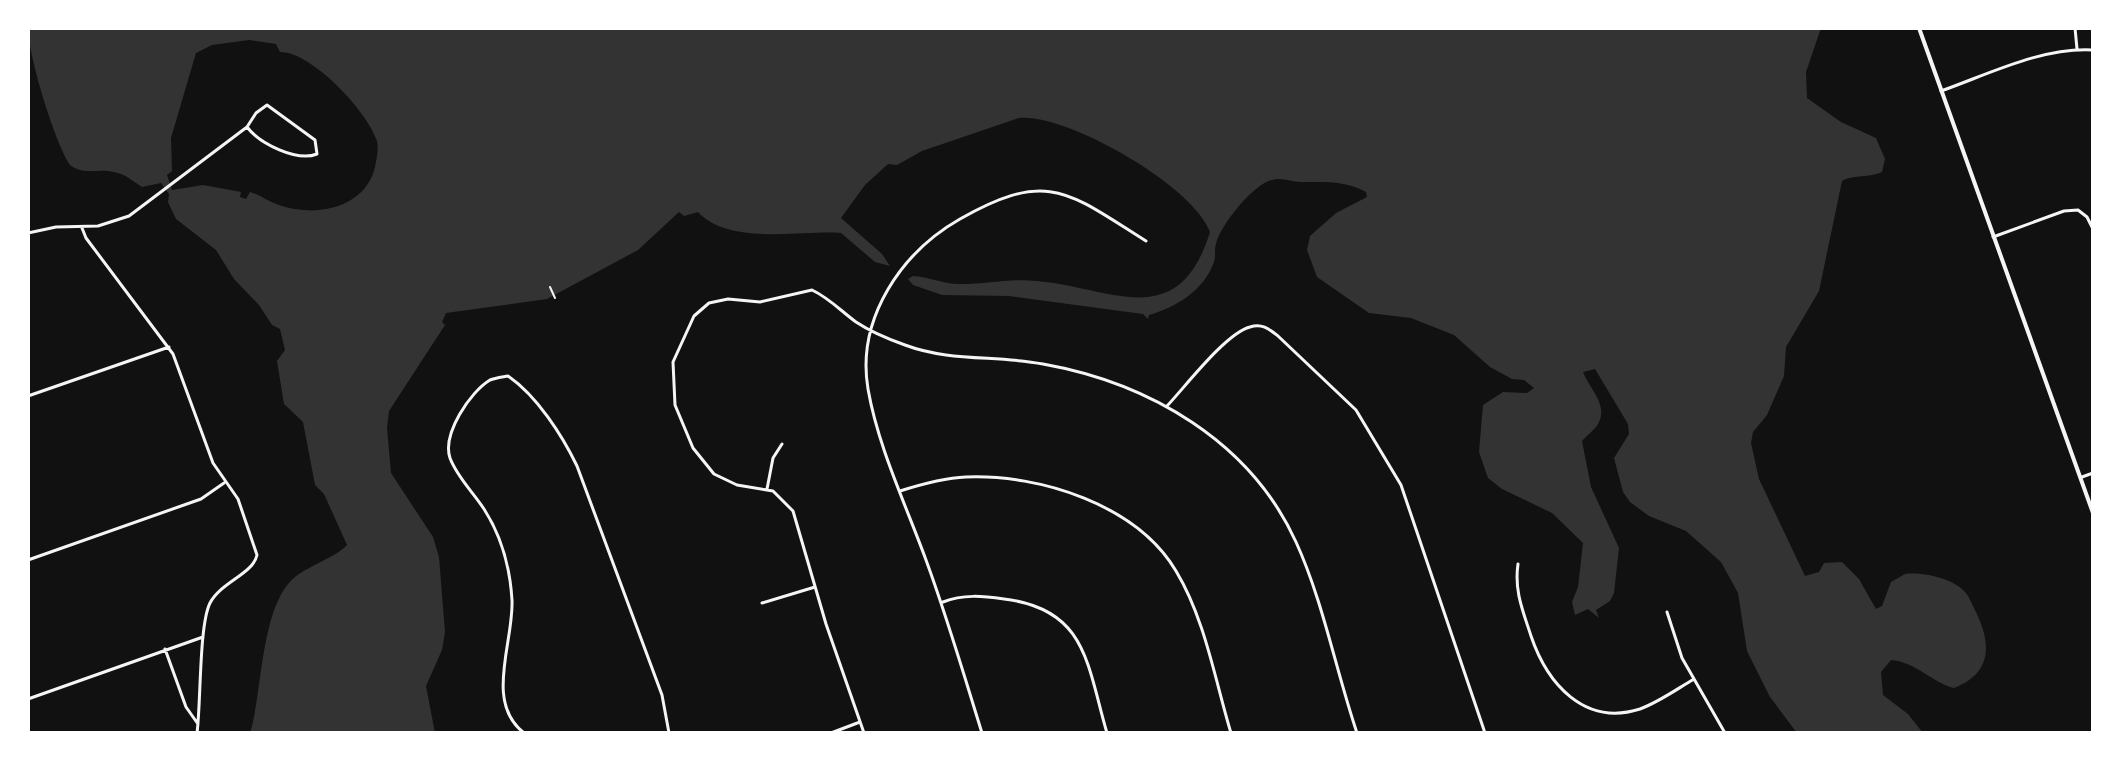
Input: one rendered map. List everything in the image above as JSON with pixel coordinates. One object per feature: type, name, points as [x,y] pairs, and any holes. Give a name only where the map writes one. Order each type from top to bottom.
[{"type":"street","points":[[1919,28],[2093,513]]},
{"type":"street","points":[[2075,28],[2077,49]]},
{"type":"street","points":[[1941,91],[2025,61],[2077,49],[2093,50]]},
{"type":"street","points":[[28,233],[56,227],[82,228],[129,216],[247,127],[262,107],[275,108],[315,140],[319,146],[317,154],[309,157],[291,153],[257,137],[247,127]]},
{"type":"street","points":[[982,733],[942,603],[900,491],[867,386],[872,332],[892,281],[912,254],[936,233],[1018,192],[1046,189],[1074,196],[1146,241]]},
{"type":"street","points":[[1993,237],[2064,211],[2078,210],[2093,229]]},
{"type":"street","points":[[82,228],[86,238],[169,347],[224,483],[238,499],[257,555],[252,566],[225,584],[209,605],[203,637],[197,733]]},
{"type":"street","points":[[864,733],[793,511],[781,496],[767,489],[737,485],[714,474],[701,460],[681,422],[675,405],[673,362],[694,316],[709,303],[760,302],[812,290],[872,332],[933,355],[1042,363],[1126,387],[1166,407],[1228,448],[1255,475],[1277,504],[1297,544],[1357,733]]},
{"type":"street","points":[[1166,407],[1233,336],[1253,325],[1269,328],[1328,381],[1356,410],[1401,485],[1485,733]]},
{"type":"street","points":[[28,396],[169,347]]},
{"type":"street","points":[[524,733],[514,724],[504,703],[503,684],[513,615],[505,554],[495,529],[456,469],[448,445],[457,421],[480,389],[491,380],[508,376],[520,384],[565,443],[577,466],[662,695],[669,733]]},
{"type":"street","points":[[767,489],[773,458],[782,444]]},
{"type":"street","points":[[2080,478],[2093,473]]},
{"type":"street","points":[[900,491],[945,479],[992,478],[1058,490],[1119,515],[1160,548],[1189,594],[1231,733]]},
{"type":"street","points":[[28,560],[201,499],[224,483]]},
{"type":"street","points":[[1518,564],[1515,585],[1533,642],[1552,681],[1584,706],[1624,712],[1650,704],[1694,679]]},
{"type":"street","points":[[762,603],[815,587]]},
{"type":"street","points":[[942,603],[977,596],[1015,600],[1066,621],[1080,644],[1107,733]]},
{"type":"street","points":[[1667,612],[1674,640],[1725,733]]},
{"type":"street","points":[[28,699],[203,637]]},
{"type":"street","points":[[165,649],[186,707],[198,724]]},
{"type":"street","points":[[831,733],[860,722]]},
{"type":"path","points":[[550,287],[555,298]]},
{"type":"shaded area","points":[[28,28],[1821,28],[1806,72],[1807,98],[1841,122],[1876,138],[1885,159],[1882,172],[1842,181],[1819,291],[1786,347],[1784,376],[1767,415],[1753,432],[1751,443],[1759,479],[1805,576],[1819,572],[1824,563],[1842,562],[1859,579],[1876,609],[1882,606],[1891,582],[1905,574],[1928,575],[1958,586],[1966,593],[1981,624],[1986,646],[1982,666],[1967,682],[1954,688],[1916,668],[1891,660],[1881,672],[1883,695],[1908,714],[1923,733],[1797,733],[1770,697],[1747,651],[1738,593],[1721,562],[1686,531],[1649,516],[1630,502],[1623,492],[1614,458],[1629,434],[1628,424],[1595,369],[1583,372],[1598,399],[1600,420],[1582,441],[1591,487],[1619,548],[1614,593],[1610,601],[1596,610],[1599,618],[1588,609],[1575,615],[1572,602],[1578,587],[1583,543],[1552,513],[1502,489],[1488,478],[1479,452],[1483,405],[1503,392],[1527,393],[1534,388],[1524,380],[1512,379],[1490,367],[1454,335],[1411,318],[1369,313],[1317,277],[1307,250],[1310,236],[1336,213],[1367,197],[1366,192],[1350,185],[1280,179],[1265,183],[1247,197],[1223,227],[1215,246],[1214,262],[1204,281],[1188,296],[1149,315],[1148,319],[1143,314],[1009,296],[942,295],[913,285],[908,279],[913,276],[956,284],[1026,280],[1139,297],[1161,294],[1180,284],[1196,264],[1210,232],[1199,214],[1180,194],[1155,174],[1096,140],[1066,127],[1019,118],[922,151],[897,165],[888,164],[865,185],[841,218],[882,254],[890,266],[875,262],[841,233],[747,233],[711,223],[698,212],[684,216],[679,212],[638,250],[547,299],[446,313],[442,322],[445,325],[389,411],[387,428],[391,473],[433,537],[439,557],[445,632],[442,650],[426,686],[435,733],[250,733],[269,628],[284,590],[295,577],[347,545],[324,494],[315,485],[303,422],[284,404],[277,361],[285,350],[280,329],[272,325],[259,305],[234,279],[216,250],[176,219],[168,202],[169,194],[161,183],[142,187],[118,173],[86,171],[70,165],[50,118]],"holes":[[[249,40],[276,44],[280,52],[306,61],[336,84],[362,114],[378,144],[374,171],[368,184],[349,201],[323,210],[278,205],[250,192],[246,199],[240,197],[241,192],[203,185],[172,190],[167,175],[172,171],[171,138],[196,53],[212,45]]]}]
